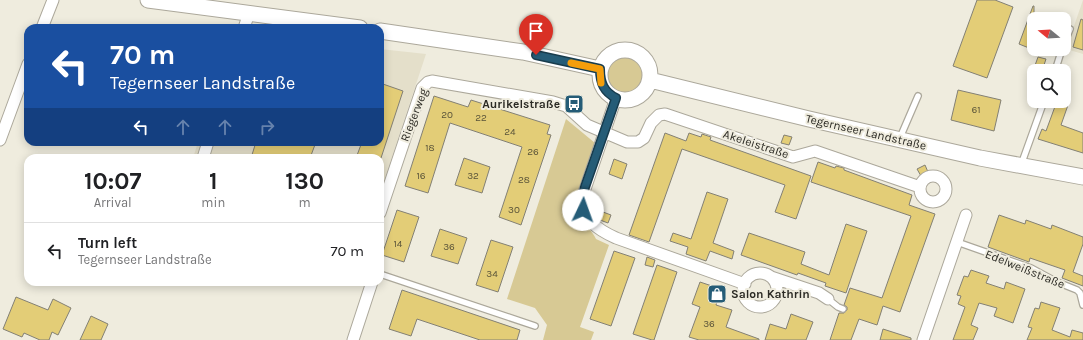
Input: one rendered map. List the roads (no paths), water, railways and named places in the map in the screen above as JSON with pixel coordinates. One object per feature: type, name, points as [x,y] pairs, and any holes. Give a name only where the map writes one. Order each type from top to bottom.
[{"type":"main road","points":[[148,0],[330,24]]},
{"type":"main road","points":[[384,32],[523,52],[600,69]]},
{"type":"main road","points":[[623,50],[631,50],[644,58],[650,72],[650,80],[645,90],[637,97],[627,100],[616,98],[605,90],[601,84],[600,69],[608,56],[623,50]]},
{"type":"main road","name":"Tegernseer Landstraße","points":[[650,80],[899,140],[1021,166],[1083,177]]},
{"type":"street","points":[[44,24],[53,0]]},
{"type":"street","points":[[245,24],[249,13]]},
{"type":"street","points":[[0,140],[24,75]]},
{"type":"street","name":"Riegerweg","points":[[384,201],[422,88],[428,82],[432,81],[553,102],[566,106],[587,125],[604,132]]},
{"type":"street","points":[[616,98],[582,198],[583,210],[591,222],[601,231],[616,238],[745,284]]},
{"type":"street","name":"Akeleistraße","points":[[604,132],[627,142],[638,142],[644,138],[651,123],[658,115],[670,115],[793,157],[815,151],[920,187]]},
{"type":"street","points":[[923,340],[966,215]]},
{"type":"street","points":[[771,277],[777,287],[775,298],[767,305],[756,306],[747,300],[744,294],[745,284],[751,276],[756,274],[766,274],[819,293],[828,299]]},
{"type":"street","points":[[353,340],[371,286]]},
{"type":"lane","points":[[899,140],[918,96]]},
{"type":"lane","points":[[1021,166],[1042,108]]},
{"type":"lane","name":"Edelweißstraße","points":[[957,242],[1031,268],[1057,282],[1077,290],[1080,293],[1083,305]]},
{"type":"lane","points":[[384,275],[535,326]]},
{"type":"lane","points":[[828,299],[843,309]]},
{"type":"place","name":"Aurikelstraße","points":[[574,104]]},
{"type":"place","name":"Salon Kathrin","points":[[717,294]]}]
